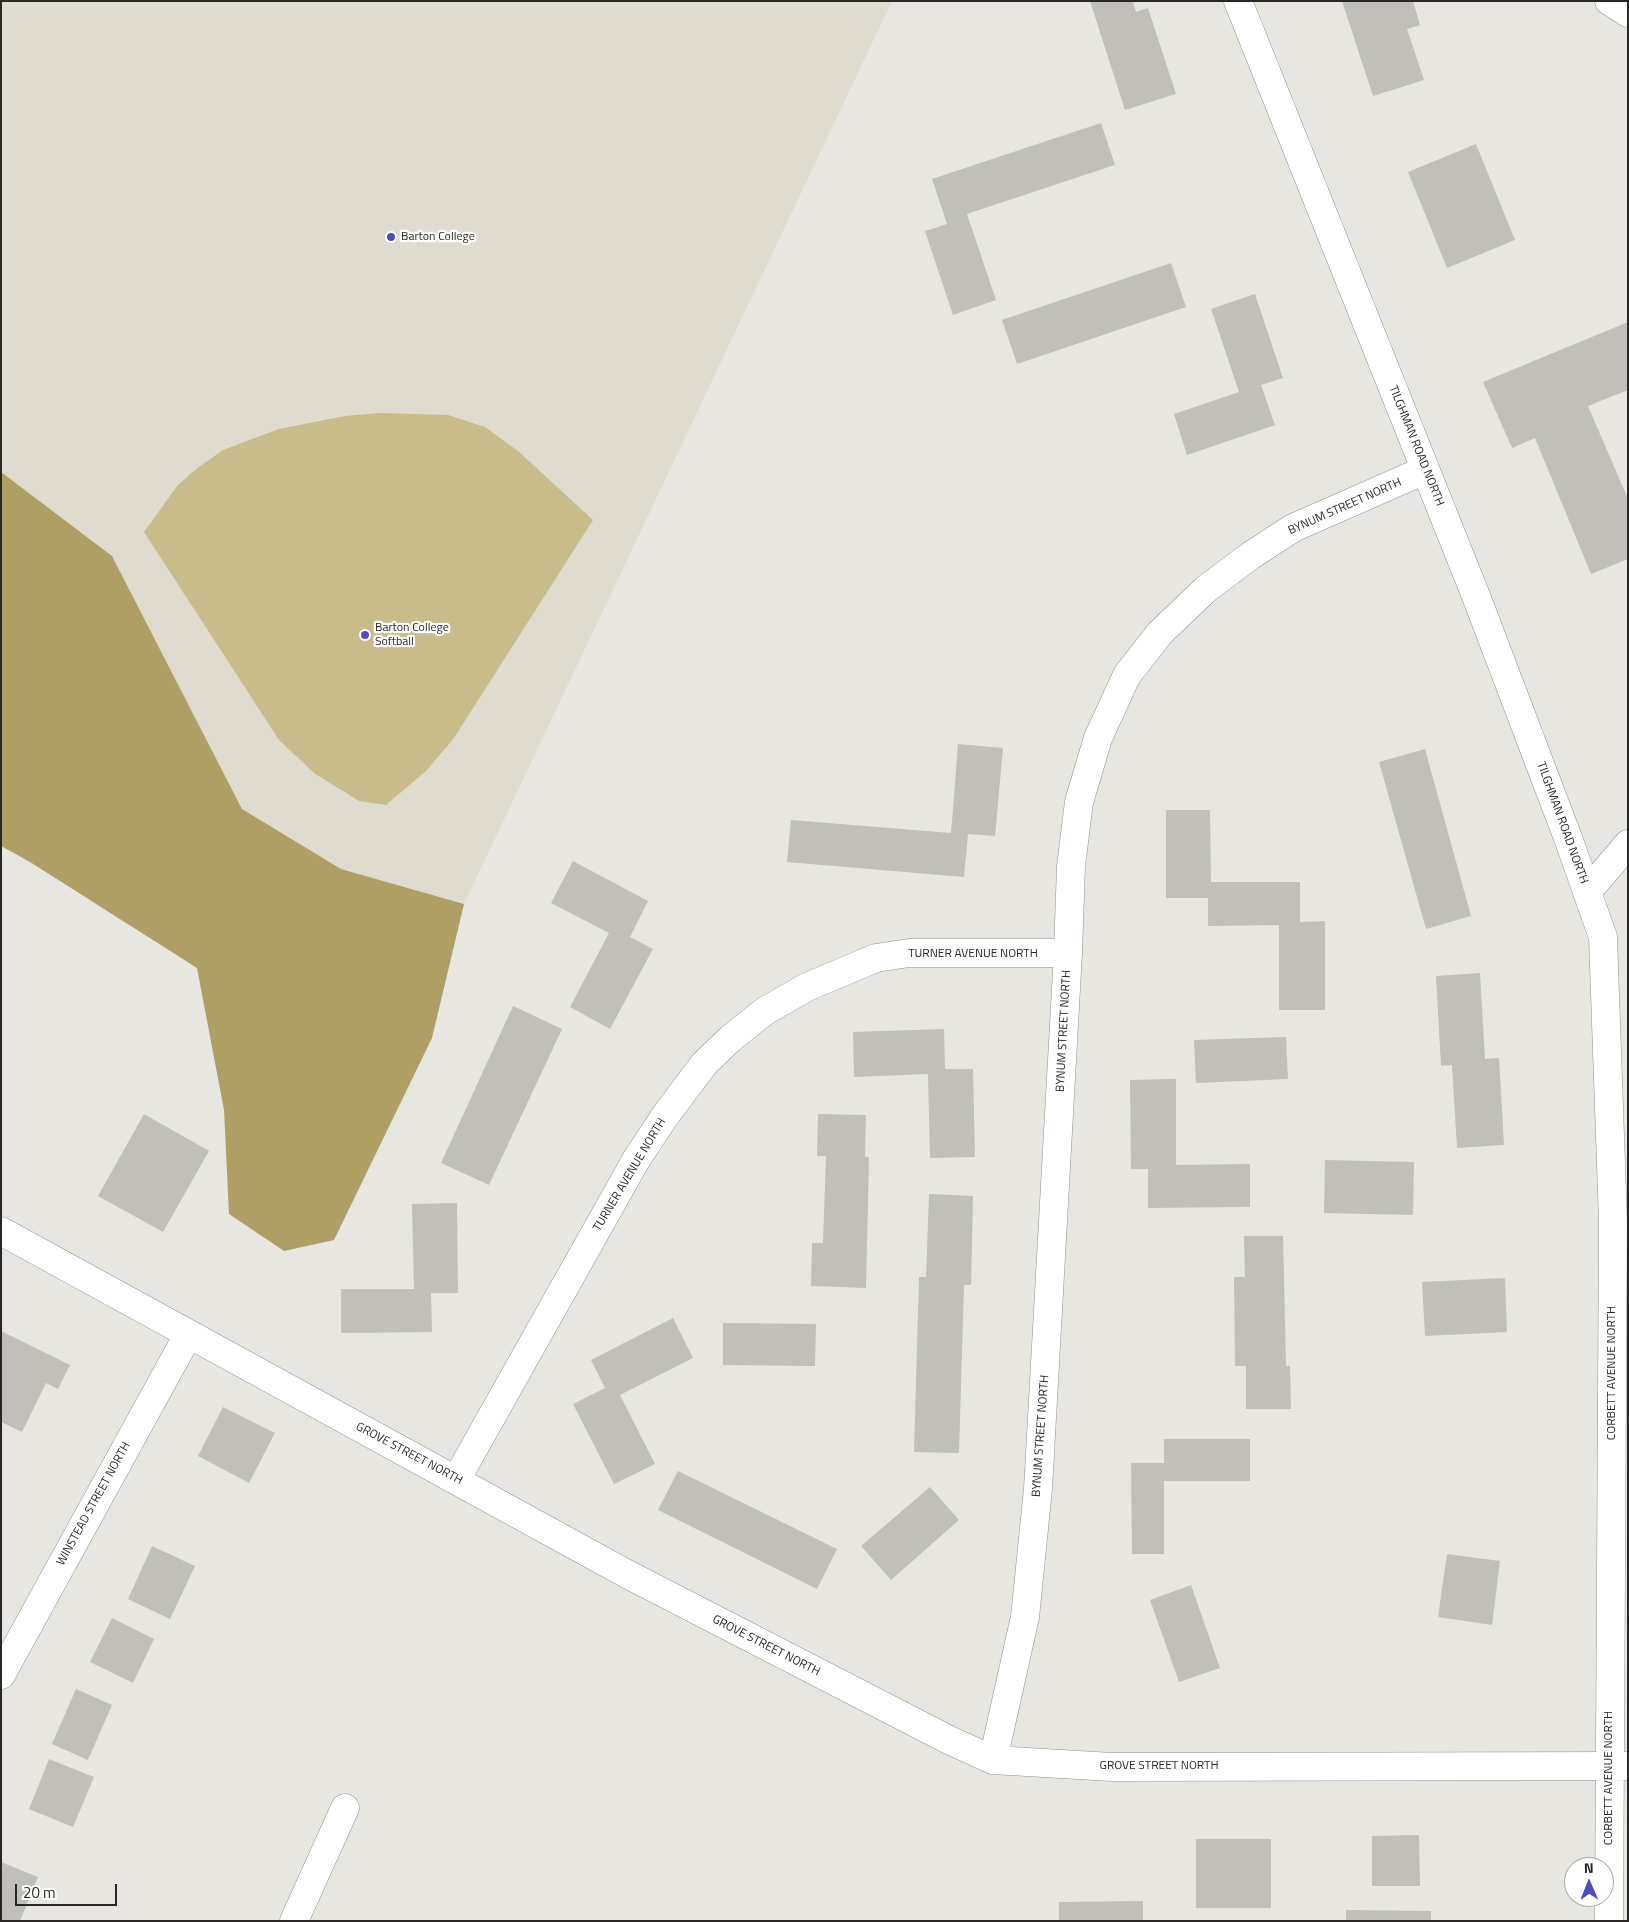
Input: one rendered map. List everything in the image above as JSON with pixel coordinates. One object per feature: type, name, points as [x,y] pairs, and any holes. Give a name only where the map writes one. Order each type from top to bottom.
[{"type":"street","name":"TILGHMAN ROAD NORTH","points":[[1238,1],[1476,596],[1587,892]]},
{"type":"street","points":[[1609,1],[1628,13]]},
{"type":"street","name":"BYNUM STREET NORTH","points":[[994,1760],[1025,1617],[1038,1489],[1068,953],[1071,866],[1079,802],[1098,738],[1127,675],[1160,632],[1206,590],[1250,556],[1293,528],[1425,470]]},
{"type":"street","points":[[1587,892],[1628,844]]},
{"type":"street","name":"CORBETT AVENUE NORTH","points":[[1587,892],[1603,937],[1620,1221],[1618,1766],[1609,1921]]},
{"type":"street","name":"TURNER AVENUE NORTH","points":[[456,1480],[636,1160],[665,1116],[704,1064],[730,1039],[764,1012],[807,987],[876,958],[909,953],[1068,953]]},
{"type":"street","name":"GROVE STREET NORTH","points":[[1,1231],[627,1574],[949,1740],[994,1760],[1112,1766],[1618,1766]]},
{"type":"street","name":"WINSTEAD STREET NORTH","points":[[1,1675],[188,1335]]},
{"type":"street","points":[[294,1921],[345,1808]]},
{"type":"shaded area","name":"Barton College","points":[[1,1],[892,1],[464,904],[341,869],[242,809],[112,556],[1,472]]},
{"type":"shaded area","name":"Barton College Softball","points":[[380,413],[448,415],[485,427],[518,451],[593,520],[454,738],[426,771],[386,805],[359,801],[314,773],[279,740],[144,532],[178,485],[223,450],[279,429],[345,416]]},
{"type":"shaded area","points":[[1,472],[112,556],[242,809],[341,869],[464,904],[432,1038],[334,1240],[284,1251],[229,1214],[224,1110],[197,968],[30,862],[1,846]]},
{"type":"building","points":[[1090,1],[1133,1],[1136,12],[1148,8],[1176,94],[1125,110]]},
{"type":"building","points":[[1342,1],[1413,1],[1420,25],[1407,29],[1424,80],[1373,96]]},
{"type":"building","points":[[1101,123],[1115,165],[967,214],[996,300],[953,315],[925,231],[947,224],[932,179]]},
{"type":"building","points":[[1476,144],[1515,240],[1447,268],[1408,172]]},
{"type":"building","points":[[1171,263],[1186,307],[1017,364],[1002,320]]},
{"type":"building","points":[[1255,294],[1283,378],[1261,385],[1275,425],[1187,455],[1174,414],[1239,392],[1211,309]]},
{"type":"building","points":[[1628,322],[1628,390],[1588,406],[1628,499],[1628,559],[1591,574],[1535,438],[1512,448],[1483,382]]},
{"type":"building","points":[[958,744],[1003,748],[995,836],[968,834],[964,877],[787,862],[791,820],[951,833]]},
{"type":"building","points":[[1425,749],[1471,916],[1426,929],[1379,762]]},
{"type":"building","points":[[1166,810],[1210,810],[1211,882],[1300,882],[1300,922],[1325,921],[1325,1010],[1279,1010],[1279,925],[1208,926],[1208,898],[1166,898]]},
{"type":"building","points":[[573,861],[648,901],[630,937],[653,949],[610,1029],[570,1007],[609,933],[551,903]]},
{"type":"building","points":[[1480,973],[1485,1059],[1499,1058],[1504,1145],[1457,1148],[1452,1065],[1441,1066],[1436,976]]},
{"type":"building","points":[[513,1006],[562,1029],[489,1185],[441,1163]]},
{"type":"building","points":[[944,1029],[945,1069],[973,1069],[975,1157],[930,1158],[928,1074],[854,1077],[853,1032]]},
{"type":"building","points":[[1286,1037],[1288,1079],[1196,1083],[1194,1040]]},
{"type":"building","points":[[1176,1079],[1176,1165],[1250,1164],[1250,1207],[1148,1208],[1148,1169],[1131,1169],[1130,1080]]},
{"type":"building","points":[[144,1114],[209,1151],[163,1232],[98,1196]]},
{"type":"building","points":[[818,1114],[866,1115],[865,1157],[869,1157],[866,1288],[811,1286],[812,1243],[823,1243],[826,1156],[817,1156]]},
{"type":"building","points":[[1325,1160],[1414,1162],[1413,1215],[1324,1213]]},
{"type":"building","points":[[929,1194],[973,1196],[971,1285],[964,1285],[959,1453],[914,1452],[919,1277],[926,1277]]},
{"type":"building","points":[[457,1203],[458,1293],[431,1293],[432,1332],[341,1333],[341,1289],[414,1289],[412,1204]]},
{"type":"building","points":[[1244,1236],[1283,1236],[1286,1366],[1290,1366],[1291,1409],[1246,1409],[1246,1366],[1235,1366],[1234,1277],[1245,1277]]},
{"type":"building","points":[[1505,1278],[1507,1332],[1425,1336],[1422,1282]]},
{"type":"building","points":[[673,1318],[693,1358],[620,1395],[655,1464],[614,1484],[573,1404],[605,1388],[591,1360]]},
{"type":"building","points":[[723,1323],[816,1324],[815,1366],[723,1365]]},
{"type":"building","points":[[1,1331],[70,1365],[58,1389],[46,1383],[22,1432],[1,1422]]},
{"type":"building","points":[[223,1407],[275,1433],[249,1483],[198,1456]]},
{"type":"building","points":[[1164,1439],[1250,1439],[1250,1481],[1164,1481],[1164,1554],[1132,1554],[1131,1463],[1164,1463]]},
{"type":"building","points":[[678,1471],[837,1549],[817,1589],[658,1510]]},
{"type":"building","points":[[930,1487],[959,1520],[891,1580],[861,1546]]},
{"type":"building","points":[[152,1546],[195,1566],[170,1619],[128,1599]]},
{"type":"building","points":[[1447,1554],[1500,1561],[1492,1625],[1438,1617]]},
{"type":"building","points":[[1191,1585],[1220,1668],[1179,1682],[1150,1600]]},
{"type":"building","points":[[112,1618],[154,1639],[133,1683],[90,1662]]},
{"type":"building","points":[[76,1689],[112,1705],[88,1760],[52,1744]]},
{"type":"building","points":[[49,1759],[94,1777],[73,1827],[29,1809]]},
{"type":"building","points":[[1419,1835],[1420,1886],[1372,1886],[1372,1836]]},
{"type":"building","points":[[1196,1839],[1271,1839],[1271,1908],[1196,1908]]},
{"type":"building","points":[[1,1862],[38,1877],[20,1921],[1,1921]]},
{"type":"building","points":[[1143,1901],[1143,1921],[1059,1921],[1059,1902]]},
{"type":"building","points":[[1346,1910],[1431,1911],[1431,1921],[1346,1921]]},
{"type":"place","name":"Barton College","points":[[391,237]]},
{"type":"place","name":"Barton College Softball","points":[[365,635]]}]
